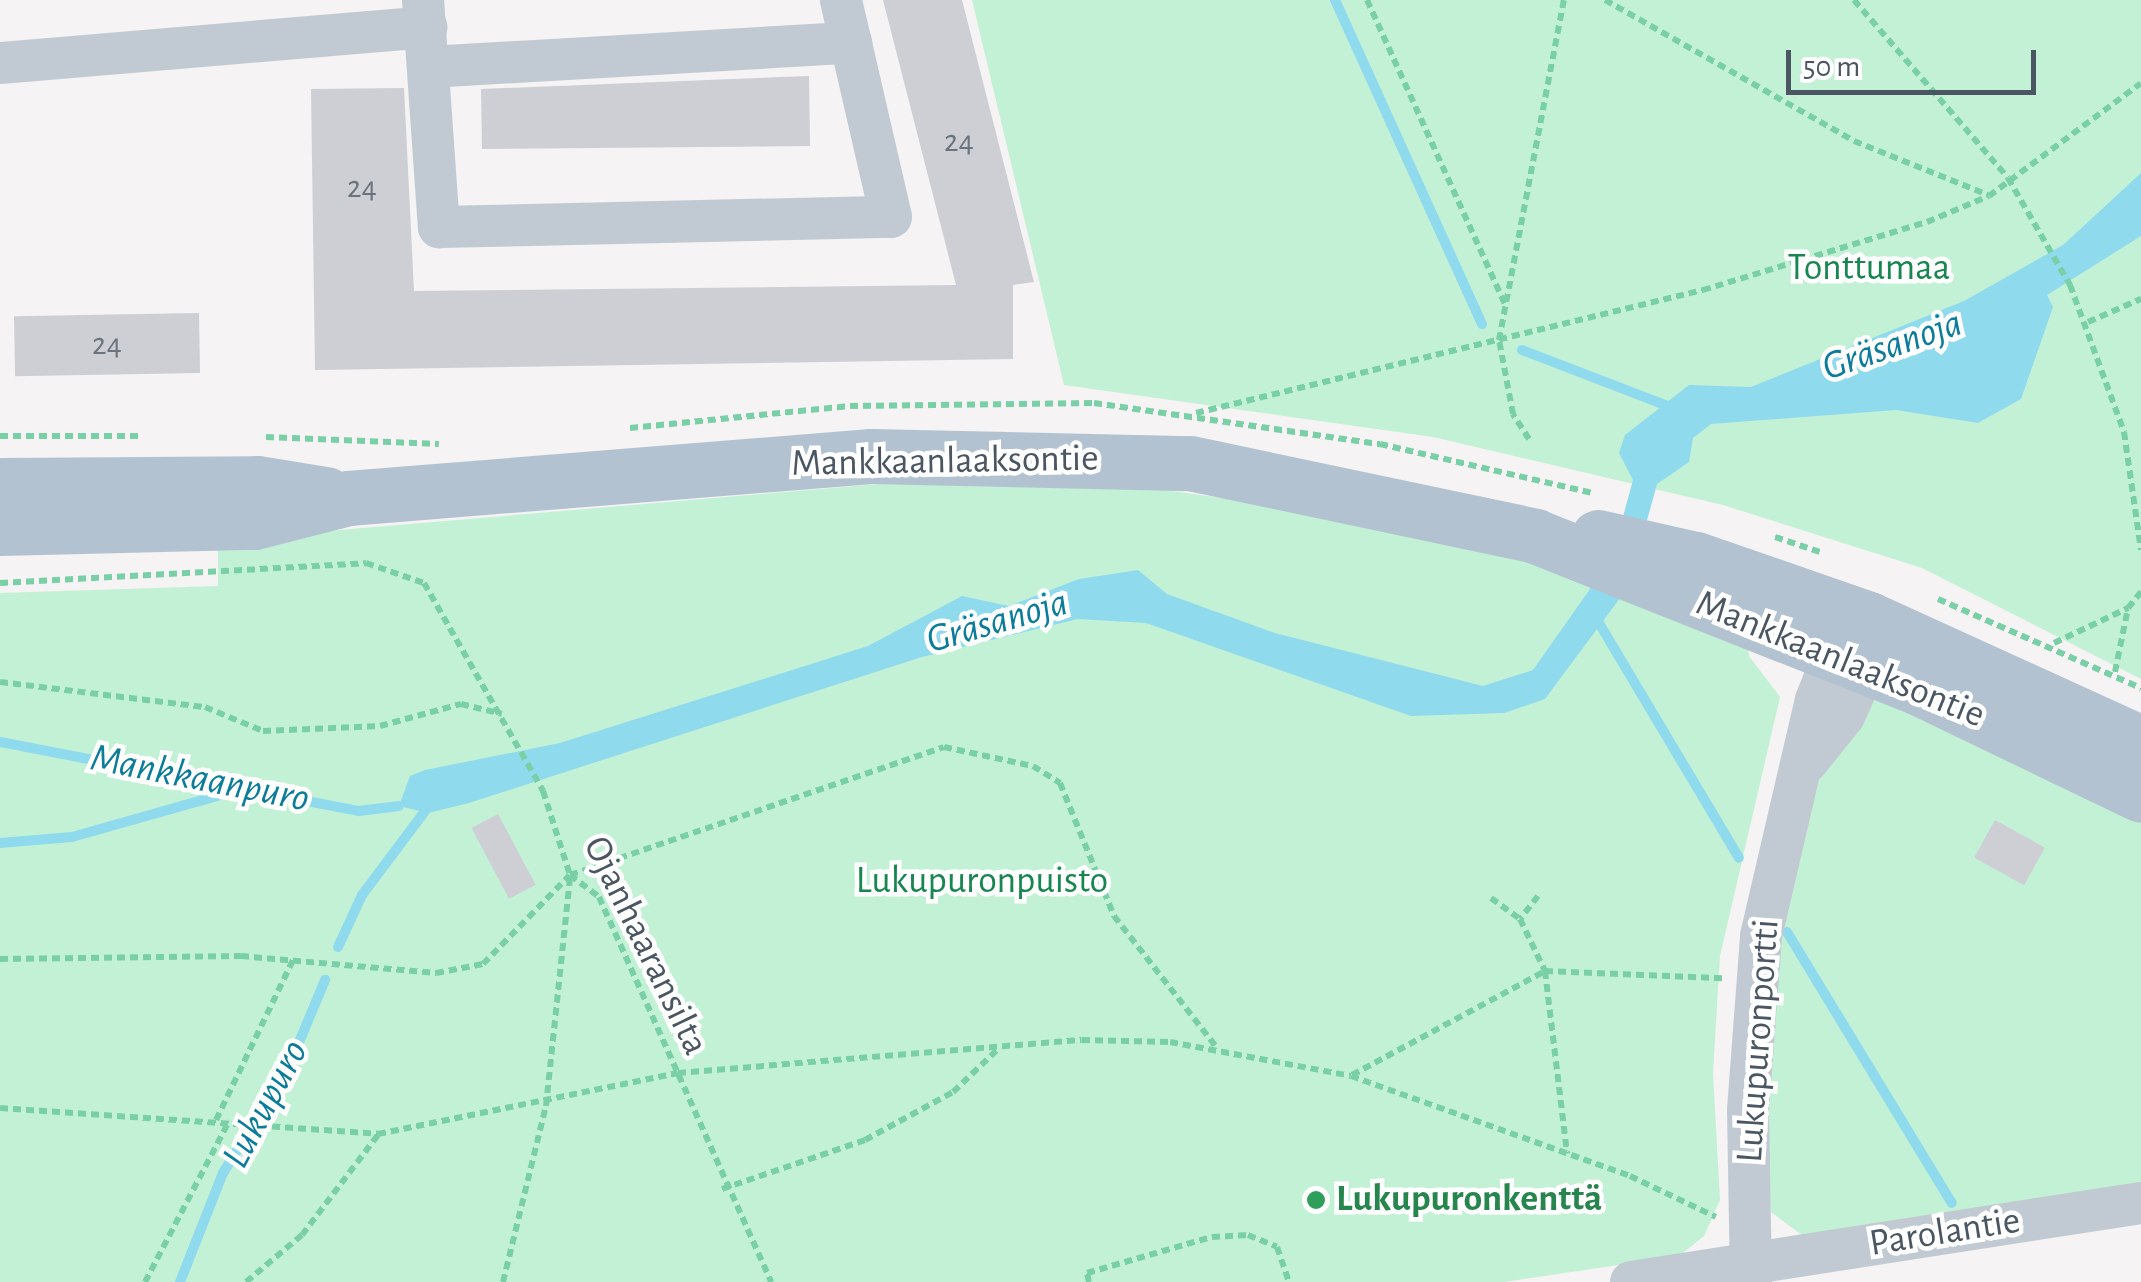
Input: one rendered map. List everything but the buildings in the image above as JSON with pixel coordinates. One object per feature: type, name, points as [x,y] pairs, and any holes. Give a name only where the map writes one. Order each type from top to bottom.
[{"type":"main road","name":"Mankkaanlaaksontie","points":[[0,528],[254,522],[348,498],[872,456],[1070,456],[1190,463],[1534,536],[1617,538],[1857,647],[2141,794]]},
{"type":"main road","name":"Mankkaanlaaksontie","points":[[0,484],[256,483],[348,498]]},
{"type":"main road","name":"Mankkaanlaaksontie","points":[[1857,647],[2141,744]]},
{"type":"street","points":[[426,31],[440,227],[891,217],[842,0]]},
{"type":"street","points":[[0,63],[426,31],[851,43]]},
{"type":"street","name":"Lukupuronportti","points":[[1751,1273],[1748,1110],[1761,936],[1806,762],[1857,647]]},
{"type":"street","name":"Parolantie","points":[[1631,1282],[1751,1273],[2141,1203]]},
{"type":"path","points":[[1367,0],[1505,305]]},
{"type":"path","points":[[1529,440],[1512,414],[1499,340],[1564,0]]},
{"type":"path","points":[[1605,0],[1854,141],[1989,196]]},
{"type":"path","points":[[1854,0],[2008,178],[2070,285],[2088,322],[2124,432],[2141,550]]},
{"type":"path","points":[[616,429],[850,406],[1094,403],[1194,414],[1703,290],[1989,196],[2008,178],[2141,83]]},
{"type":"path","points":[[2088,322],[2141,299]]},
{"type":"path","points":[[0,436],[154,436]]},
{"type":"path","points":[[250,437],[452,445]]},
{"type":"path","name":"Ojanhaaransilta","points":[[0,584],[390,565],[424,583],[543,791],[570,874],[599,897],[678,1073],[722,1188],[771,1282]]},
{"type":"path","points":[[2054,643],[2128,608],[2141,592]]},
{"type":"path","points":[[2114,672],[2128,608]]},
{"type":"path","points":[[0,682],[206,707],[264,731],[380,726],[462,704],[502,714]]},
{"type":"path","points":[[0,959],[293,960],[436,974],[483,964],[570,874],[944,747],[1033,766],[1060,783],[1114,916],[1218,1050]]},
{"type":"path","points":[[504,1282],[546,1106],[570,874]]},
{"type":"path","points":[[1520,919],[1538,896]]},
{"type":"path","points":[[1490,898],[1520,919],[1545,971],[1568,1154]]},
{"type":"path","points":[[216,1120],[293,960]]},
{"type":"path","points":[[1351,1076],[1545,971],[1727,978]]},
{"type":"path","points":[[0,1108],[378,1134],[546,1106],[678,1073],[1082,1040],[1218,1050],[1351,1076],[1568,1154],[1726,1222]]},
{"type":"path","points":[[722,1188],[864,1140],[953,1092],[998,1049]]},
{"type":"path","points":[[145,1282],[230,1121]]},
{"type":"path","points":[[246,1282],[302,1235],[378,1134]]},
{"type":"path","points":[[1088,1282],[1087,1274],[1194,1242],[1248,1235],[1277,1247],[1289,1282]]},
{"type":"green space","name":"Tonttumaa","points":[[972,0],[2141,0],[2141,679],[1922,568],[1723,505],[1433,437],[1064,385]]},
{"type":"green space","name":"Lukupuronpuisto","points":[[1086,479],[1395,522],[1747,630],[1749,656],[1780,697],[1720,956],[1713,1073],[1720,1200],[1704,1236],[1679,1256],[1504,1282],[0,1282],[0,593],[218,586],[218,548],[315,532],[891,483]]},
{"type":"green space","points":[[1902,696],[2141,817],[2141,1194],[1806,1238],[1771,1212],[1763,1037],[1775,943],[1817,780],[1876,699]]},
{"type":"water","name":"Gräsanoja","points":[[2141,173],[2141,236],[2047,295],[2053,307],[2021,399],[1978,423],[1896,410],[1711,424],[1693,438],[1689,462],[1657,484],[1646,524],[1621,524],[1633,480],[1619,453],[1625,435],[1689,385],[1751,387],[1964,301],[2063,245]]},
{"type":"water","name":"Gräsanoja","points":[[1138,570],[1167,594],[1275,633],[1483,686],[1533,670],[1597,579],[1623,594],[1545,699],[1504,713],[1411,716],[1146,623],[1078,619],[922,657],[469,803],[428,813],[399,806],[410,776],[425,770],[560,743],[868,646],[962,596],[1009,606],[1079,579]]},
{"type":"waterway","points":[[1335,0],[1482,324]]},
{"type":"waterway","points":[[1522,350],[1673,408]]},
{"type":"waterway","points":[[1596,618],[1739,858]]},
{"type":"waterway","name":"Mankkaanpuro","points":[[0,742],[359,811],[399,806]]},
{"type":"waterway","points":[[0,843],[72,837],[252,786]]},
{"type":"waterway","name":"Lukupuro","points":[[338,947],[362,895],[431,803]]},
{"type":"waterway","points":[[1787,932],[1952,1203]]},
{"type":"waterway","name":"Lukupuro","points":[[180,1282],[223,1173],[287,1071],[325,980]]},
{"type":"place","name":"Lukupuronkenttä","points":[[1316,1200]]}]
